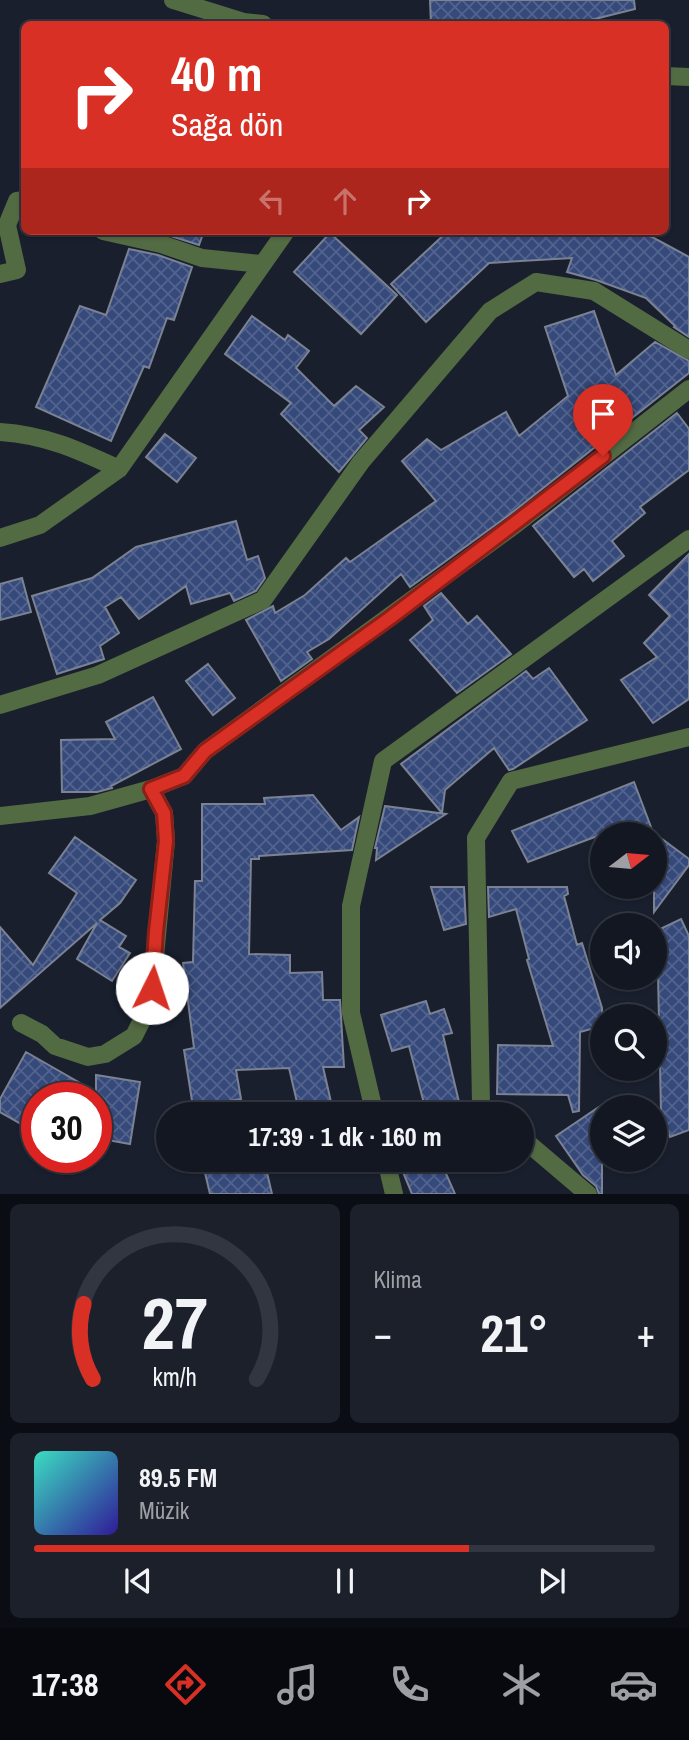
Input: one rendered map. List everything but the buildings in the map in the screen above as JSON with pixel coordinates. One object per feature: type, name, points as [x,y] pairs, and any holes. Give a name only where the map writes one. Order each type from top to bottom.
[{"type":"street","points":[[173,0],[241,21]]},
{"type":"street","points":[[669,76],[689,77]]},
{"type":"street","points":[[0,275],[17,270],[7,225],[17,201],[21,200]]},
{"type":"street","points":[[121,235],[161,244],[202,258],[261,264]]},
{"type":"street","points":[[0,538],[40,524],[119,469],[283,235]]},
{"type":"street","points":[[0,705],[98,675],[263,600],[361,462],[490,311],[536,282],[594,291],[689,350]]},
{"type":"street","points":[[0,816],[90,806],[151,789],[184,776],[205,751],[495,540],[689,389]]},
{"type":"street","points":[[0,432],[29,434],[74,448],[119,469]]},
{"type":"street","points":[[372,1102],[351,1013],[351,906],[383,761],[689,539]]},
{"type":"street","points":[[481,1102],[476,838],[511,781],[689,737]]},
{"type":"street","points":[[21,1023],[42,1034],[55,1046],[88,1057],[105,1054],[134,1036],[145,1014],[152,988],[166,841],[164,813],[151,789]]},
{"type":"street","points":[[534,1148],[588,1194]]},
{"type":"street","points":[[389,1172],[394,1194]]},
{"type":"route","points":[[152,988],[166,841],[164,813],[151,789],[184,776],[205,751],[390,618],[603,456]]}]
